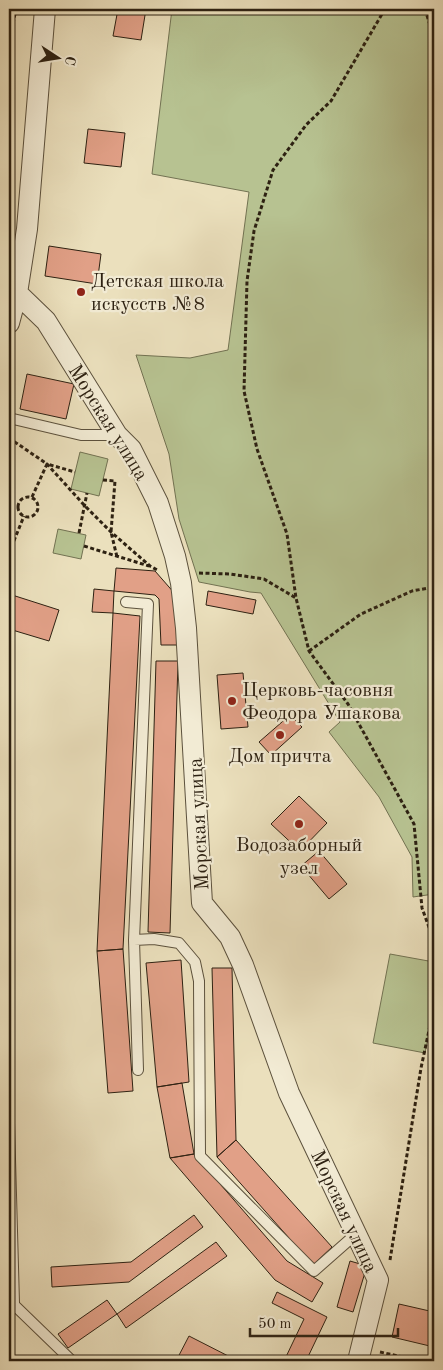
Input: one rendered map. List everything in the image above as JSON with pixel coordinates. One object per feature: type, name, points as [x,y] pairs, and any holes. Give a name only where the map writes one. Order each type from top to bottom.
[{"type":"street","points":[[9,323],[17,293],[27,229],[45,9]]},
{"type":"street","name":"Морская улица","points":[[17,293],[46,321],[117,435],[131,449],[158,503],[175,556],[186,578],[186,628],[202,903],[230,937],[243,965],[289,1093],[378,1280],[365,1356]]},
{"type":"lane","points":[[9,418],[81,435],[117,435]]},
{"type":"lane","points":[[126,602],[148,604],[134,940],[138,1070]]},
{"type":"lane","points":[[134,940],[179,943],[195,962],[199,981],[200,1156],[314,1271],[356,1234]]},
{"type":"lane","points":[[9,1123],[11,1301],[72,1361]]},
{"type":"path","points":[[9,43],[16,9]]},
{"type":"path","points":[[385,9],[331,101],[306,125],[273,170],[254,231],[247,281],[244,391],[257,449],[287,534],[296,598],[309,651],[348,704],[414,824],[422,908],[434,941]]},
{"type":"path","points":[[425,9],[434,38]]},
{"type":"path","points":[[9,438],[47,464],[111,532],[150,566]]},
{"type":"path","points":[[47,464],[75,472]]},
{"type":"path","points":[[32,497],[47,464]]},
{"type":"path","points":[[103,480],[115,481],[111,532],[116,557]]},
{"type":"path","points":[[79,533],[87,493]]},
{"type":"path","points":[[24,497],[32,497],[38,504],[38,510],[34,515],[24,516],[19,512],[18,505],[24,497]]},
{"type":"path","points":[[9,552],[24,516]]},
{"type":"path","points":[[84,546],[186,578],[230,574],[264,579],[296,598]]},
{"type":"path","points":[[309,651],[361,614],[412,591],[434,587]]},
{"type":"path","points":[[389,1269],[420,1078],[434,1007]]},
{"type":"path","points":[[365,1356],[421,1361]]},
{"type":"green space","points":[[172,9],[434,9],[434,894],[413,897],[412,857],[379,797],[329,732],[340,722],[261,593],[199,582],[179,519],[169,454],[136,355],[190,358],[228,350],[249,192],[152,174]]},
{"type":"green space","points":[[80,452],[108,459],[99,496],[71,489]]},
{"type":"green space","points":[[58,529],[86,535],[81,559],[53,553]]},
{"type":"green space","points":[[390,954],[434,962],[434,1007],[425,1053],[373,1043]]},
{"type":"building","points":[[118,9],[146,9],[141,40],[113,36]]},
{"type":"building","points":[[88,129],[125,133],[121,167],[84,163]]},
{"type":"building","points":[[49,246],[101,254],[97,284],[45,276]]},
{"type":"building","points":[[27,374],[74,384],[66,419],[20,409]]},
{"type":"building","points":[[116,568],[155,571],[176,595],[178,645],[161,645],[159,599],[155,595],[114,591]]},
{"type":"building","points":[[94,589],[114,591],[113,613],[92,612]]},
{"type":"building","points":[[208,591],[256,600],[253,614],[206,605]]},
{"type":"building","points":[[9,594],[59,610],[49,641],[9,629]]},
{"type":"building","points":[[113,613],[140,616],[123,949],[97,951]]},
{"type":"building","points":[[156,661],[178,661],[170,933],[148,932]]},
{"type":"building","name":"Церковь-часовня Феодора Ушакова","points":[[243,673],[248,727],[221,729],[217,675]]},
{"type":"building","name":"Дом причта","points":[[290,715],[302,727],[271,755],[259,742]]},
{"type":"building","name":"Водозаборный узел","points":[[299,796],[327,823],[300,851],[271,824]]},
{"type":"building","points":[[319,851],[347,884],[329,899],[301,866]]},
{"type":"building","points":[[123,949],[133,1091],[108,1093],[97,951]]},
{"type":"building","points":[[181,960],[189,1082],[157,1087],[146,963]]},
{"type":"building","points":[[212,968],[232,968],[236,1140],[217,1157]]},
{"type":"building","points":[[182,1083],[194,1154],[170,1158],[157,1087]]},
{"type":"building","points":[[434,1113],[434,1131],[430,1130]]},
{"type":"building","points":[[236,1140],[332,1247],[313,1265],[217,1157]]},
{"type":"building","points":[[194,1154],[287,1261],[323,1283],[312,1302],[275,1280],[170,1158]]},
{"type":"building","points":[[194,1215],[203,1227],[129,1282],[52,1287],[51,1267],[131,1262]]},
{"type":"building","points":[[216,1242],[227,1256],[126,1328],[117,1314]]},
{"type":"building","points":[[350,1261],[367,1266],[353,1312],[337,1307]]},
{"type":"building","points":[[277,1292],[327,1317],[306,1361],[284,1361],[304,1319],[272,1303]]},
{"type":"building","points":[[107,1300],[117,1314],[68,1348],[58,1334]]},
{"type":"building","points":[[399,1304],[434,1312],[434,1347],[392,1337]]},
{"type":"building","points":[[189,1336],[238,1361],[176,1361]]},
{"type":"place","name":"Детская школа искусств №8","points":[[81,292]]},
{"type":"place","name":"Церковь-часовня Феодора Ушакова","points":[[232,701]]},
{"type":"place","name":"Дом причта","points":[[280,735]]},
{"type":"place","name":"Водозаборный узел","points":[[299,824]]}]
